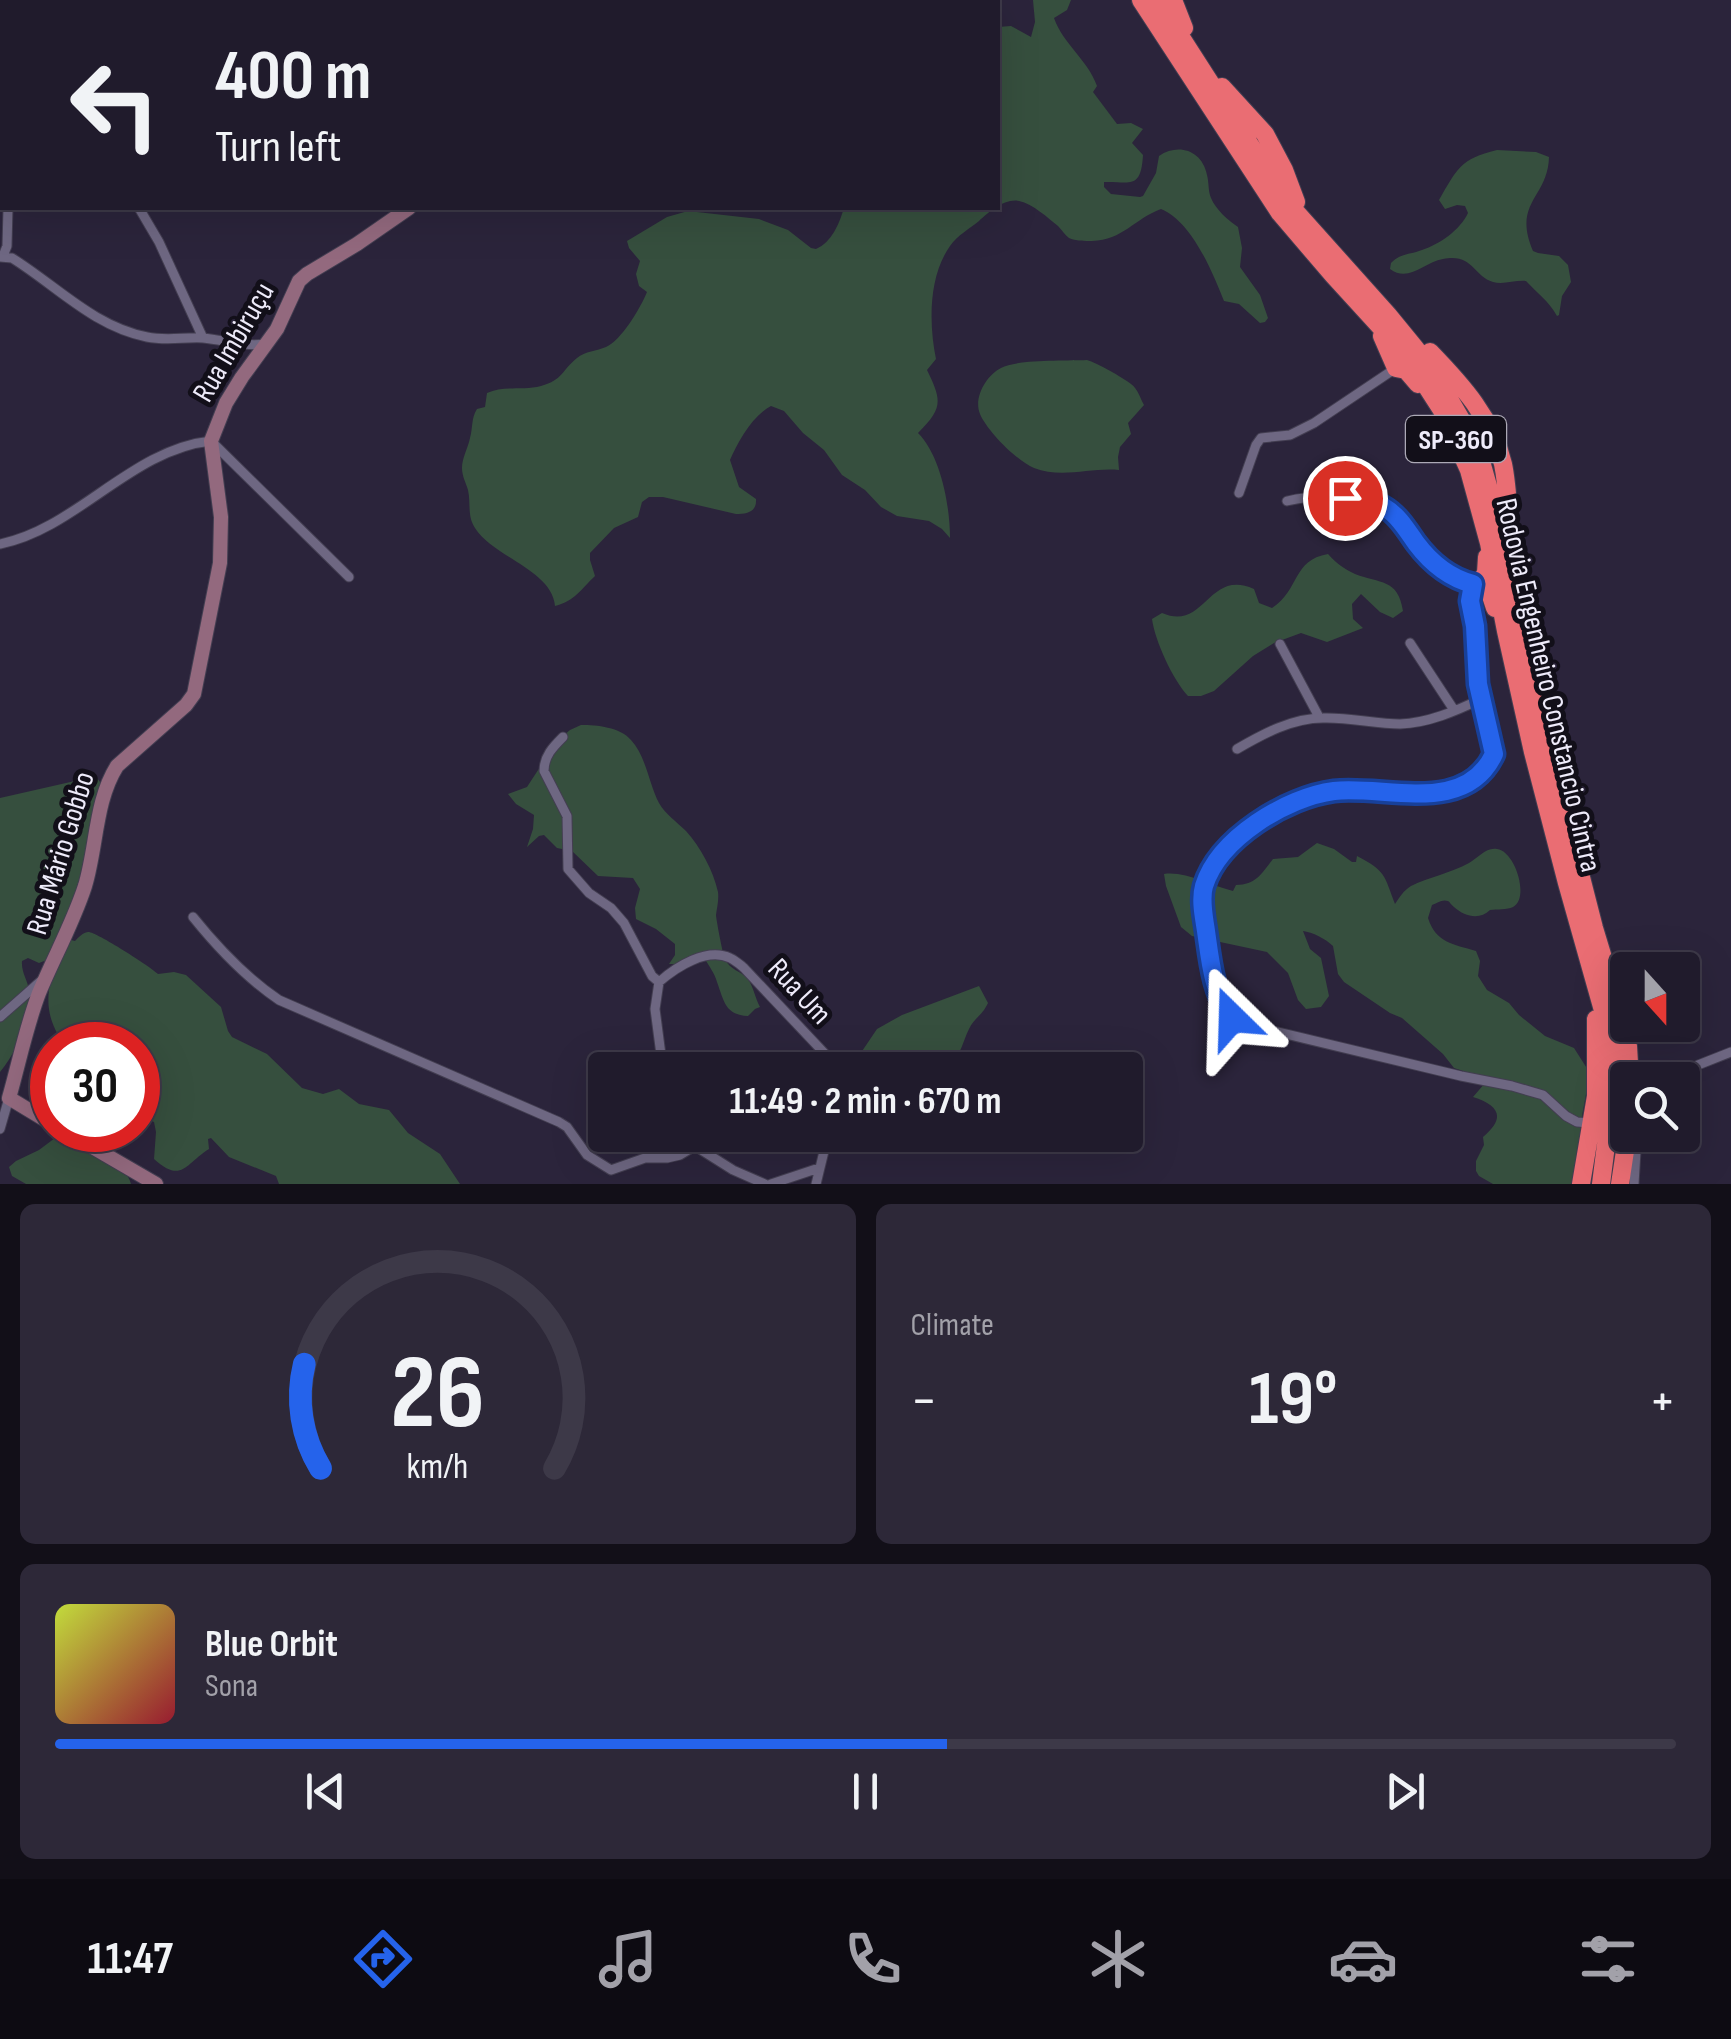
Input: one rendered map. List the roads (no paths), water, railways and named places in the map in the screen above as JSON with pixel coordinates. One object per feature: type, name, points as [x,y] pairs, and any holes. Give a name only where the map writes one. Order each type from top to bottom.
[{"type":"highway","name":"Rodovia Engenheiro Constancio Cintra","points":[[1141,0],[1280,213],[1408,356],[1443,412],[1469,470],[1489,544],[1537,768],[1606,1021],[1611,1106],[1601,1184]]},
{"type":"highway","points":[[1157,0],[1192,55]]},
{"type":"highway","points":[[1173,0],[1192,55]]},
{"type":"highway","name":"Rodovia Engenheiro Constancio Cintra","points":[[1192,55],[1264,134],[1284,170],[1303,222],[1388,315],[1464,386],[1492,432],[1504,467],[1512,592],[1527,667],[1610,981]]},
{"type":"highway","points":[[1366,310],[1396,368],[1412,375],[1443,412]]},
{"type":"highway","points":[[1489,544],[1486,573],[1476,584],[1492,596],[1506,632]]},
{"type":"highway","points":[[1581,1184],[1596,1083],[1597,1036],[1590,964]]},
{"type":"highway","name":"Rodovia Engenheiro Constancio Cintra","points":[[1612,1184],[1621,1123],[1622,1042]]},
{"type":"highway","points":[[1620,1184],[1625,1152]]},
{"type":"street","points":[[8,210],[7,246],[2,256],[12,258],[78,307],[120,330],[150,338],[265,344]]},
{"type":"street","points":[[140,210],[204,338]]},
{"type":"street","name":"Rua Imbiruçu","points":[[211,442],[226,404],[278,329],[299,281],[406,210]]},
{"type":"street","points":[[1239,493],[1261,438],[1290,435],[1314,423],[1396,368]]},
{"type":"street","points":[[0,544],[49,526],[179,448],[211,442],[349,576]]},
{"type":"street","name":"Rua Mário Gobbo","points":[[0,1129],[34,1009],[76,914],[88,876],[110,776],[194,694],[220,564],[221,517],[211,442]]},
{"type":"street","points":[[1287,501],[1323,496],[1382,506],[1395,515],[1440,568],[1458,580],[1476,584],[1470,601],[1476,666],[1494,754],[1481,773],[1468,782],[1434,794],[1329,792],[1280,810],[1239,835],[1204,887],[1202,901],[1210,959],[1225,1010],[1244,1024],[1512,1086],[1544,1096],[1577,1122],[1592,1123]]},
{"type":"street","points":[[1410,643],[1454,710]]},
{"type":"street","points":[[1280,644],[1319,717]]},
{"type":"street","points":[[1237,749],[1284,725],[1319,717],[1398,724],[1418,722],[1481,698]]},
{"type":"street","points":[[564,737],[550,751],[544,771],[567,816],[568,869],[624,923],[645,966],[659,982],[655,1009],[661,1052]]},
{"type":"street","points":[[193,917],[234,963],[279,1000],[560,1122],[586,1155],[605,1168],[615,1170],[645,1158],[667,1158],[684,1152]]},
{"type":"street","name":"Rua Um","points":[[659,982],[694,960],[710,956],[732,958],[823,1052]]},
{"type":"street","points":[[0,1017],[47,976]]},
{"type":"street","points":[[1700,1064],[1731,1052]]},
{"type":"street","points":[[10,1098],[30,1110]]},
{"type":"street","points":[[100,1152],[156,1184]]},
{"type":"street","points":[[704,1152],[732,1170],[768,1184],[819,1168]]},
{"type":"street","points":[[816,1184],[823,1152]]},
{"type":"street","points":[[1634,1184],[1636,1152]]}]
